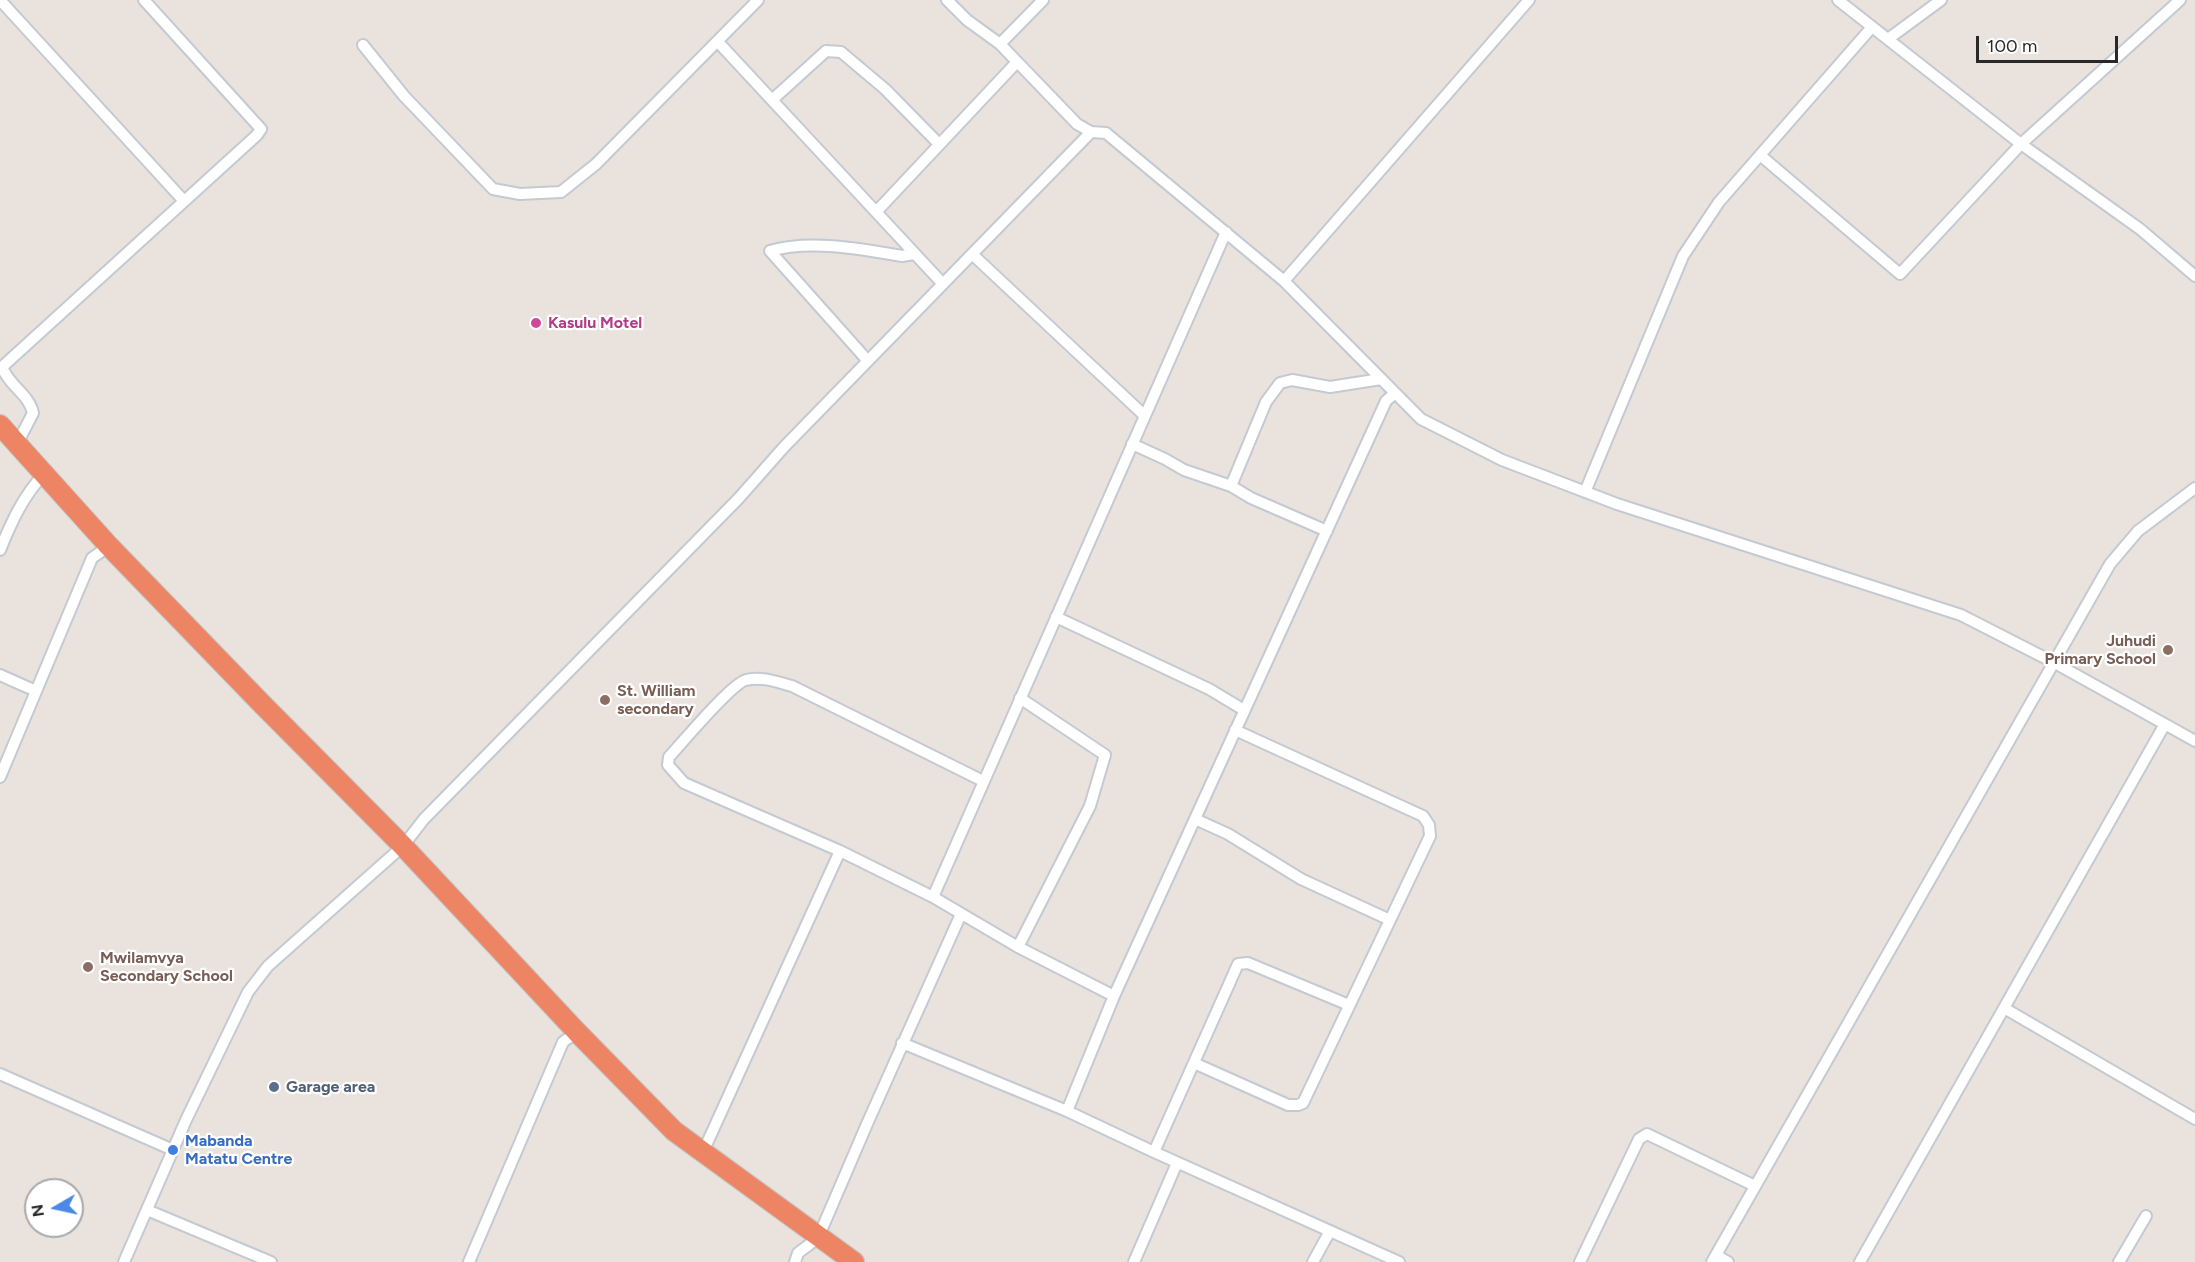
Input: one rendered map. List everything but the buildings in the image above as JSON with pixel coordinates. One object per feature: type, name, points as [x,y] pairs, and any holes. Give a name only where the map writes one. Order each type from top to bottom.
[{"type":"highway","points":[[0,425],[109,546],[403,846],[577,1032],[674,1131],[854,1262]]},
{"type":"street","points":[[0,0],[184,201]]},
{"type":"street","points":[[17,444],[33,413],[30,401],[6,377],[2,367],[261,129],[144,0]]},
{"type":"street","points":[[363,45],[404,96],[493,189],[520,194],[561,192],[596,164],[758,0]]},
{"type":"street","points":[[948,0],[967,20],[1000,44],[1077,124],[1091,132],[1106,133],[1284,281],[1421,419],[1502,460],[1617,504],[1961,615],[2054,662],[2195,741]]},
{"type":"street","points":[[1000,44],[1043,0]]},
{"type":"street","points":[[1284,281],[1528,0]]},
{"type":"street","points":[[1838,0],[2021,144],[2140,229],[2195,276]]},
{"type":"street","points":[[1888,39],[1941,0]]},
{"type":"street","points":[[1760,155],[1900,274],[2021,144],[2180,0]]},
{"type":"street","points":[[1585,492],[1683,256],[1719,202],[1872,27]]},
{"type":"street","points":[[718,42],[943,284]]},
{"type":"street","points":[[772,100],[826,51],[841,52],[885,89],[939,144]]},
{"type":"street","points":[[876,212],[1017,62]]},
{"type":"street","points":[[124,1262],[173,1150],[248,992],[268,966],[403,846],[424,819],[739,498],[784,447],[1091,132]]},
{"type":"street","points":[[933,897],[1226,232]]},
{"type":"street","points":[[868,361],[770,251],[796,246],[902,255],[914,254]]},
{"type":"street","points":[[972,254],[1145,416]]},
{"type":"street","points":[[1231,486],[1266,402],[1280,383],[1292,380],[1330,387],[1381,379]]},
{"type":"street","points":[[1067,1111],[1114,996],[1244,710],[1386,401],[1395,393]]},
{"type":"street","points":[[1132,444],[1184,470],[1231,486],[1251,498],[1327,531]]},
{"type":"street","points":[[0,550],[30,490],[44,474]]},
{"type":"street","points":[[1728,1262],[1714,1259],[2110,564],[2138,531],[2195,489]]},
{"type":"street","points":[[0,777],[92,558],[109,546]]},
{"type":"street","points":[[1056,617],[1209,689],[1244,710]]},
{"type":"street","points":[[0,675],[36,691]]},
{"type":"street","points":[[983,781],[792,686],[764,679],[744,680],[731,690],[669,757],[668,765],[684,783],[840,851],[933,897],[1018,947],[1114,996]]},
{"type":"street","points":[[1018,947],[1090,807],[1105,755],[1020,698]]},
{"type":"street","points":[[1860,1262],[2165,724]]},
{"type":"street","points":[[1194,1063],[1288,1105],[1304,1103],[1430,836],[1429,825],[1423,816],[1235,730]]},
{"type":"street","points":[[1195,819],[1228,834],[1301,879],[1390,920]]},
{"type":"street","points":[[703,1152],[840,851]]},
{"type":"street","points":[[795,1262],[798,1253],[818,1238],[961,914]]},
{"type":"street","points":[[1154,1152],[1238,964],[1248,963],[1349,1005]]},
{"type":"street","points":[[2004,1008],[2195,1119]]},
{"type":"street","points":[[469,1262],[563,1042],[577,1032]]},
{"type":"street","points":[[903,1043],[1067,1111],[1399,1262]]},
{"type":"street","points":[[0,1074],[173,1150]]},
{"type":"street","points":[[1580,1262],[1639,1139],[1647,1134],[1755,1186]]},
{"type":"street","points":[[1134,1262],[1177,1163]]},
{"type":"street","points":[[147,1210],[271,1262]]},
{"type":"street","points":[[2119,1262],[2146,1216]]},
{"type":"street","points":[[1313,1262],[1329,1231]]},
{"type":"street","points":[[237,1262],[242,1250]]},
{"type":"place","name":"Kasulu Motel","points":[[536,323]]},
{"type":"place","name":"Juhudi Primary School","points":[[2168,650]]},
{"type":"place","name":"St. William secondary","points":[[605,700]]},
{"type":"place","name":"Mwilamvya Secondary School","points":[[88,967]]},
{"type":"place","name":"Garage area","points":[[274,1087]]},
{"type":"place","name":"Mabanda Matatu Centre","points":[[173,1150]]}]
